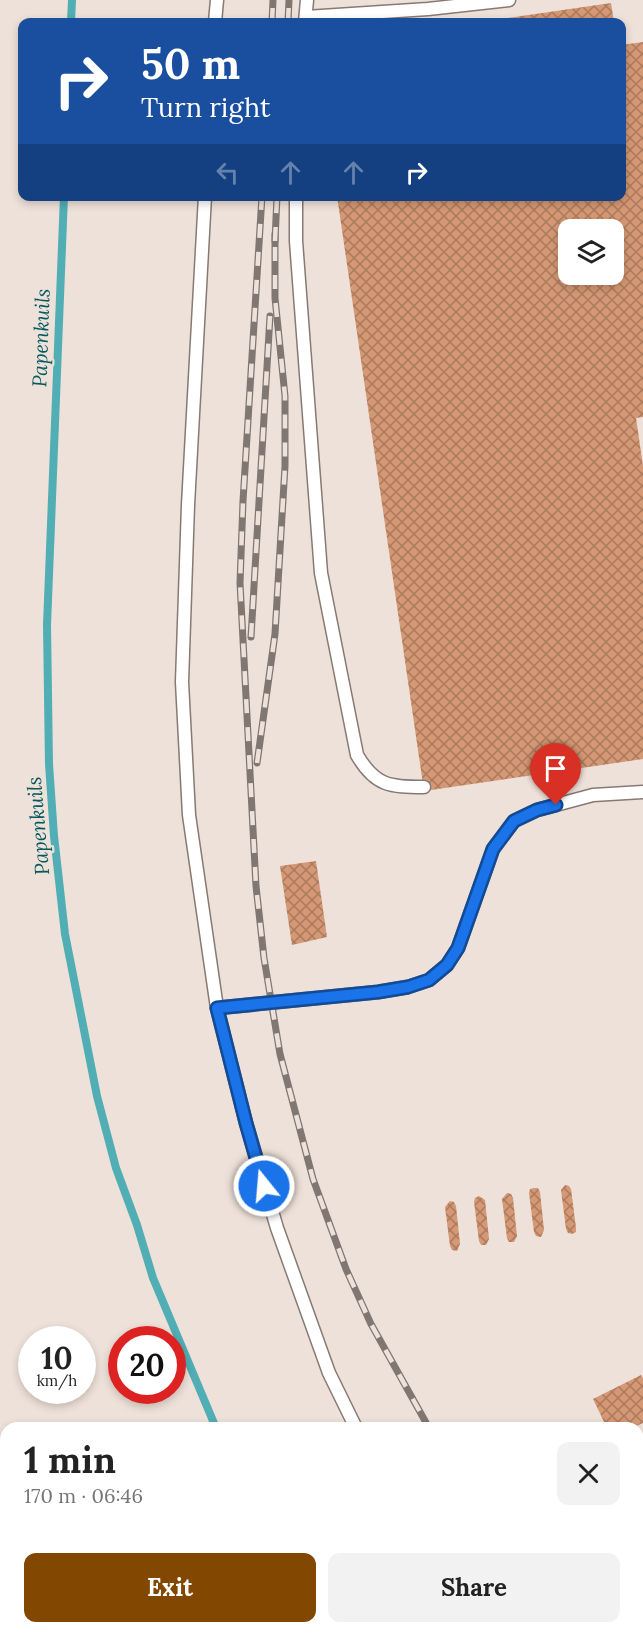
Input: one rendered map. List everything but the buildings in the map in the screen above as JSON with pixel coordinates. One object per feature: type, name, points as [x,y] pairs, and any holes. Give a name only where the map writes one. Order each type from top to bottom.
[{"type":"lane","points":[[215,18],[216,0]]},
{"type":"lane","points":[[305,18],[307,0]]},
{"type":"lane","points":[[327,18],[509,0]]},
{"type":"lane","points":[[205,201],[188,505],[182,681],[189,815],[217,1008],[246,1123],[277,1228],[329,1373],[353,1422]]},
{"type":"lane","points":[[296,201],[296,241],[321,573],[357,755],[366,771],[380,782],[395,787],[423,787]]},
{"type":"lane","points":[[217,1008],[378,992],[408,987],[429,980],[447,965],[458,948],[493,849],[514,821],[537,810],[593,795],[643,792]]},
{"type":"waterway","name":"Papenkuils","points":[[71,18],[72,0]]},
{"type":"waterway","name":"Papenkuils","points":[[64,201],[47,625],[49,764],[65,934],[97,1096],[116,1168],[153,1278],[213,1422]]},
{"type":"railway","points":[[272,18],[273,0]]},
{"type":"railway","points":[[288,18],[289,0]]},
{"type":"railway","points":[[262,201],[240,583],[256,886],[264,958],[280,1054],[313,1179],[346,1269],[371,1324],[426,1422]]},
{"type":"railway","points":[[275,241],[277,201]]},
{"type":"railway","points":[[257,763],[275,634],[285,466],[285,396],[275,298],[275,234]]},
{"type":"railway","points":[[251,637],[270,316]]},
{"type":"route","points":[[264,1186],[217,1008],[378,992],[408,987],[429,980],[447,965],[458,948],[493,849],[514,821],[537,810],[556,805]]}]
